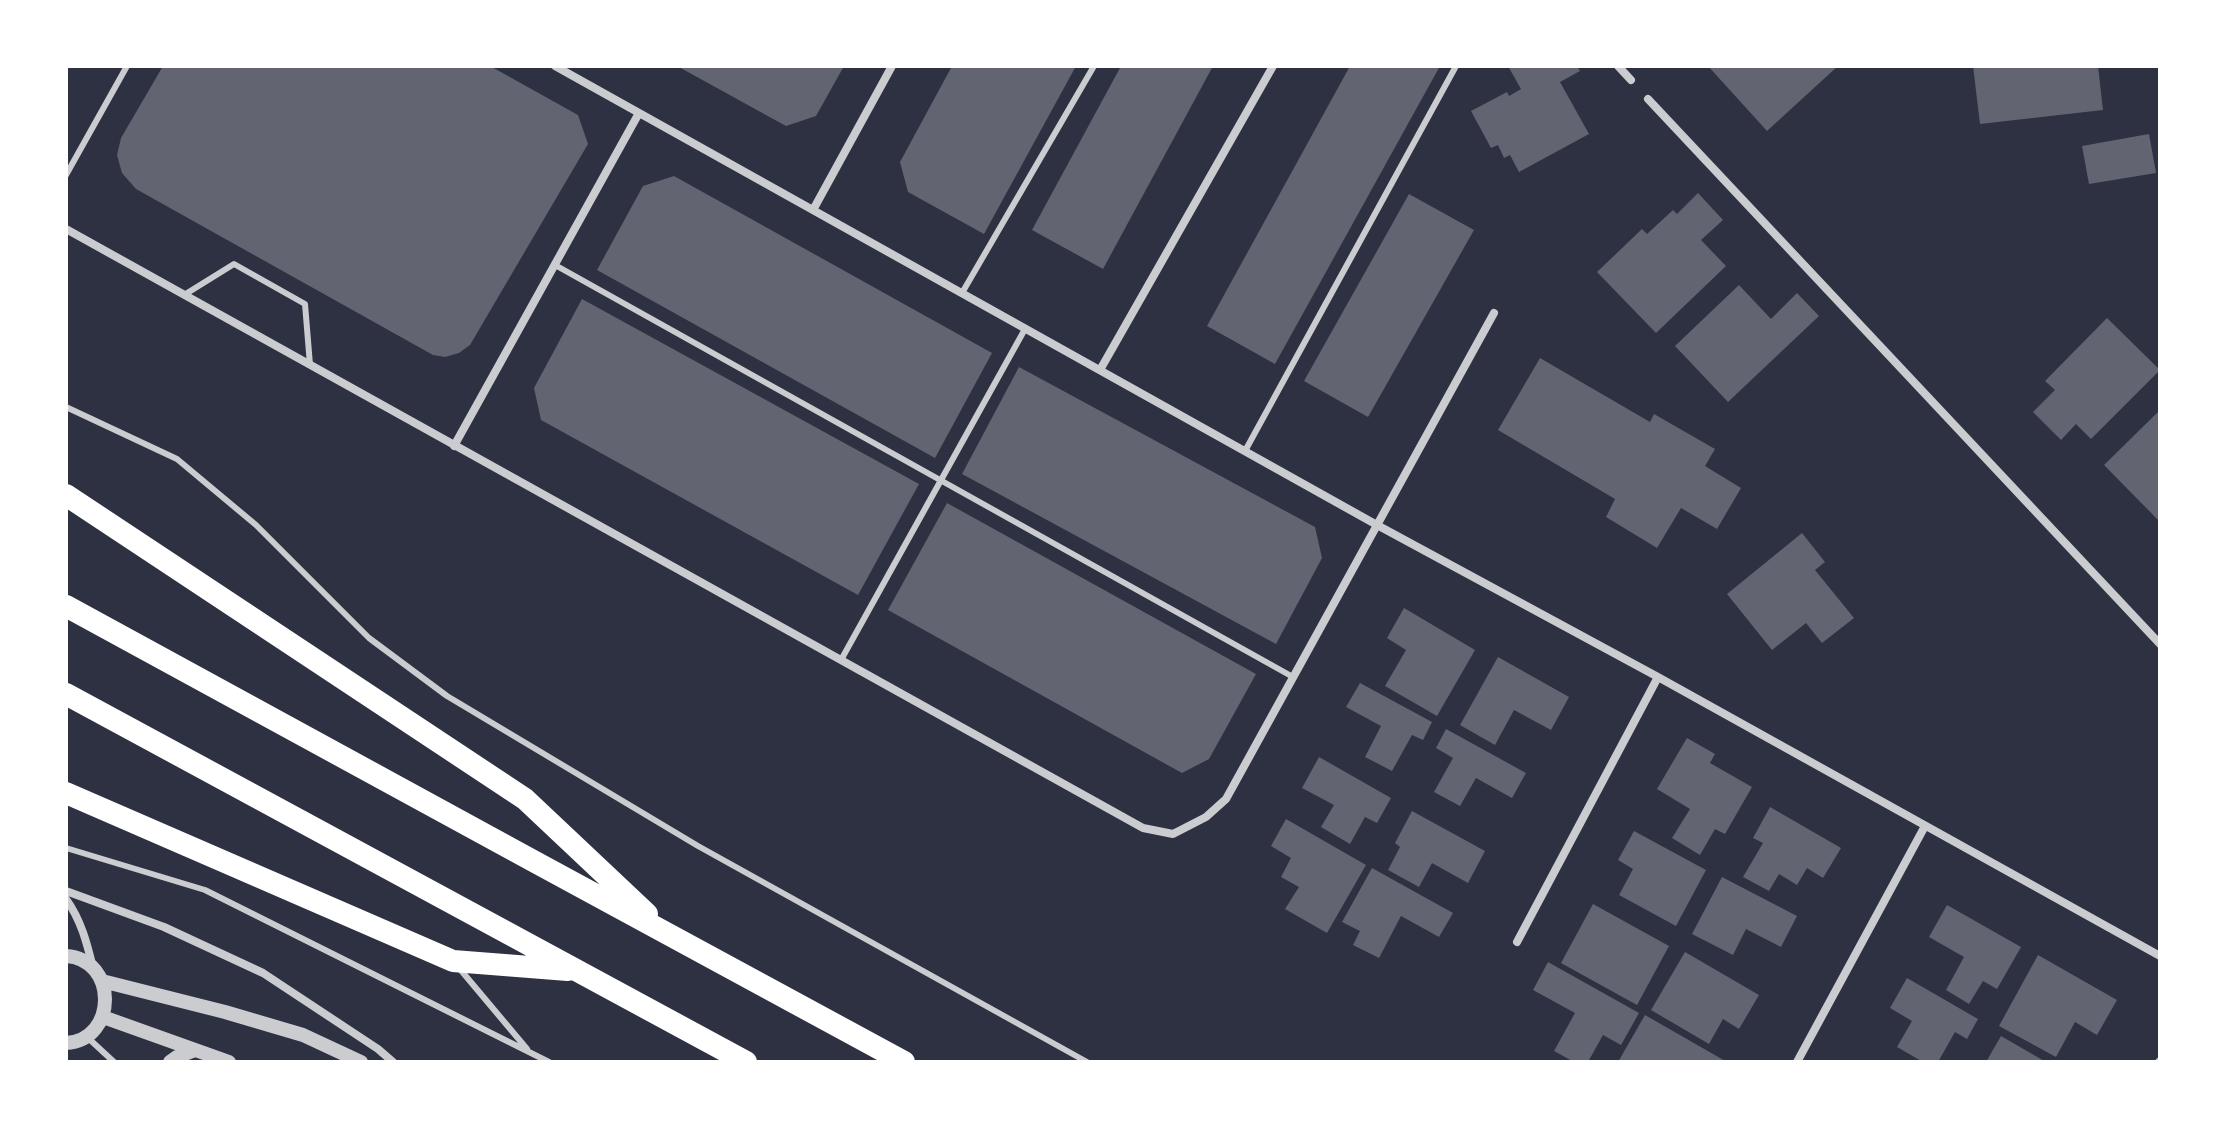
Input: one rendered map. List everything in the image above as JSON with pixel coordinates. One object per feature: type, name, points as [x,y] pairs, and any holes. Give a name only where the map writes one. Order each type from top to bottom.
[{"type":"highway","points":[[66,495],[525,799],[672,938]]},
{"type":"highway","points":[[66,606],[904,1062]]},
{"type":"highway","points":[[66,694],[746,1062]]},
{"type":"highway","points":[[66,793],[453,961],[577,971]]},
{"type":"street","points":[[555,66],[1377,525],[2160,956]]},
{"type":"street","points":[[813,210],[892,66]]},
{"type":"street","points":[[1100,370],[1273,66]]},
{"type":"street","points":[[1618,66],[1631,80]]},
{"type":"street","points":[[1648,99],[2160,644]]},
{"type":"street","points":[[454,446],[639,113]]},
{"type":"street","points":[[66,229],[1143,828],[1173,834],[1206,817],[1226,799],[1494,313]]},
{"type":"street","points":[[1517,942],[1658,677]]},
{"type":"street","points":[[1797,1062],[1925,826]]},
{"type":"street","points":[[66,891],[164,927],[263,973],[393,1062]]},
{"type":"street","points":[[66,899],[76,912],[106,993],[106,1005],[99,1025],[87,1037],[66,1043]]},
{"type":"street","points":[[66,956],[73,957],[98,975],[303,1035],[361,1062]]},
{"type":"street","points":[[103,1017],[229,1062]]},
{"type":"street","points":[[170,1062],[195,1050]]},
{"type":"lane","points":[[66,175],[127,66]]},
{"type":"lane","points":[[962,293],[1094,66]]},
{"type":"lane","points":[[1245,451],[1456,66]]},
{"type":"lane","points":[[184,295],[234,264],[305,304],[310,365]]},
{"type":"lane","points":[[555,265],[1293,677]]},
{"type":"lane","points":[[841,660],[1025,329]]},
{"type":"lane","points":[[66,407],[177,459],[256,525],[369,638],[447,696],[698,846],[1087,1062]]},
{"type":"lane","points":[[66,848],[205,890],[549,1062]]},
{"type":"lane","points":[[453,961],[529,1051]]},
{"type":"lane","points":[[87,1037],[114,1062]]},
{"type":"building","points":[[163,66],[490,66],[578,115],[588,144],[470,345],[459,353],[445,357],[433,355],[136,189],[122,173],[117,155],[121,138]]},
{"type":"building","points":[[677,66],[844,66],[816,116],[786,126]]},
{"type":"building","points":[[952,66],[1076,66],[984,234],[908,192],[900,162]]},
{"type":"building","points":[[1121,66],[1213,66],[1103,269],[1032,230]]},
{"type":"building","points":[[1350,66],[1440,66],[1275,364],[1207,326]]},
{"type":"building","points":[[1508,66],[1577,66],[1580,71],[1560,82],[1589,134],[1519,172],[1510,155],[1504,158],[1498,145],[1491,148],[1471,111],[1507,92],[1509,96],[1521,89]]},
{"type":"building","points":[[1708,66],[1838,66],[1767,131]]},
{"type":"building","points":[[1973,66],[2098,66],[2103,110],[1980,124]]},
{"type":"building","points":[[2149,134],[2156,173],[2089,184],[2082,146]]},
{"type":"building","points":[[674,176],[992,353],[935,458],[597,270],[643,186]]},
{"type":"building","points":[[1698,193],[1723,220],[1701,240],[1726,266],[1656,333],[1597,272],[1642,229],[1647,234],[1673,210],[1677,214]]},
{"type":"building","points":[[1409,194],[1474,230],[1368,417],[1304,381]]},
{"type":"building","points":[[1739,285],[1771,319],[1797,293],[1819,316],[1728,402],[1675,346]]},
{"type":"building","points":[[582,299],[919,484],[858,595],[541,420],[534,388]]},
{"type":"building","points":[[2107,318],[2160,370],[2091,439],[2076,424],[2061,440],[2033,412],[2055,390],[2045,381]]},
{"type":"building","points":[[1540,358],[1650,422],[1654,414],[1715,449],[1705,466],[1741,488],[1717,529],[1681,508],[1657,548],[1606,517],[1615,499],[1498,430]]},
{"type":"building","points":[[1019,367],[1315,527],[1322,558],[1276,644],[962,474]]},
{"type":"building","points":[[2160,410],[2160,522],[2104,465]]},
{"type":"building","points":[[947,503],[1256,674],[1209,759],[1182,773],[888,610]]},
{"type":"building","points":[[1802,533],[1825,562],[1815,570],[1854,618],[1822,643],[1806,623],[1772,650],[1727,594]]},
{"type":"building","points":[[1404,608],[1475,650],[1437,716],[1385,686],[1406,650],[1387,638]]},
{"type":"building","points":[[1498,657],[1569,697],[1551,730],[1514,710],[1495,745],[1460,725]]},
{"type":"building","points":[[1360,683],[1432,722],[1423,740],[1412,735],[1392,771],[1365,757],[1381,726],[1346,707]]},
{"type":"building","points":[[1446,729],[1526,773],[1512,798],[1476,778],[1460,806],[1434,792],[1453,758],[1436,748]]},
{"type":"building","points":[[1687,738],[1715,754],[1710,763],[1752,787],[1725,834],[1715,829],[1700,855],[1672,838],[1690,809],[1657,789]]},
{"type":"building","points":[[1319,757],[1391,798],[1377,823],[1365,817],[1350,844],[1321,827],[1334,805],[1302,788]]},
{"type":"building","points":[[1770,807],[1841,848],[1823,878],[1807,868],[1797,885],[1779,874],[1769,891],[1743,877],[1763,843],[1753,838]]},
{"type":"building","points":[[1412,811],[1485,851],[1468,883],[1432,863],[1419,887],[1388,870],[1400,847],[1395,843]]},
{"type":"building","points":[[1286,819],[1366,865],[1327,933],[1285,909],[1299,887],[1281,877],[1291,858],[1271,846]]},
{"type":"building","points":[[1634,831],[1706,870],[1676,926],[1619,895],[1633,869],[1618,860]]},
{"type":"building","points":[[1372,868],[1453,913],[1439,937],[1401,916],[1379,958],[1353,945],[1360,931],[1342,922]]},
{"type":"building","points":[[1722,877],[1797,916],[1781,947],[1746,929],[1733,955],[1692,934]]},
{"type":"building","points":[[1593,904],[1669,946],[1637,1005],[1561,963]]},
{"type":"building","points":[[1947,905],[2021,947],[1997,989],[1983,981],[1969,1004],[1946,990],[1964,957],[1929,937]]},
{"type":"building","points":[[1685,952],[1759,995],[1739,1029],[1723,1019],[1709,1044],[1651,1010]]},
{"type":"building","points":[[2038,955],[2117,1000],[2097,1035],[2075,1022],[2056,1057],[1999,1026]]},
{"type":"building","points":[[1548,962],[1639,1013],[1621,1045],[1603,1035],[1588,1062],[1574,1062],[1554,1051],[1575,1013],[1533,990]]},
{"type":"building","points":[[1907,978],[1978,1019],[1967,1039],[1955,1032],[1938,1062],[1923,1062],[1897,1047],[1912,1021],[1890,1008]]},
{"type":"building","points":[[1645,1015],[1727,1062],[1618,1062]]},
{"type":"building","points":[[2001,1036],[2046,1062],[1986,1062]]}]
